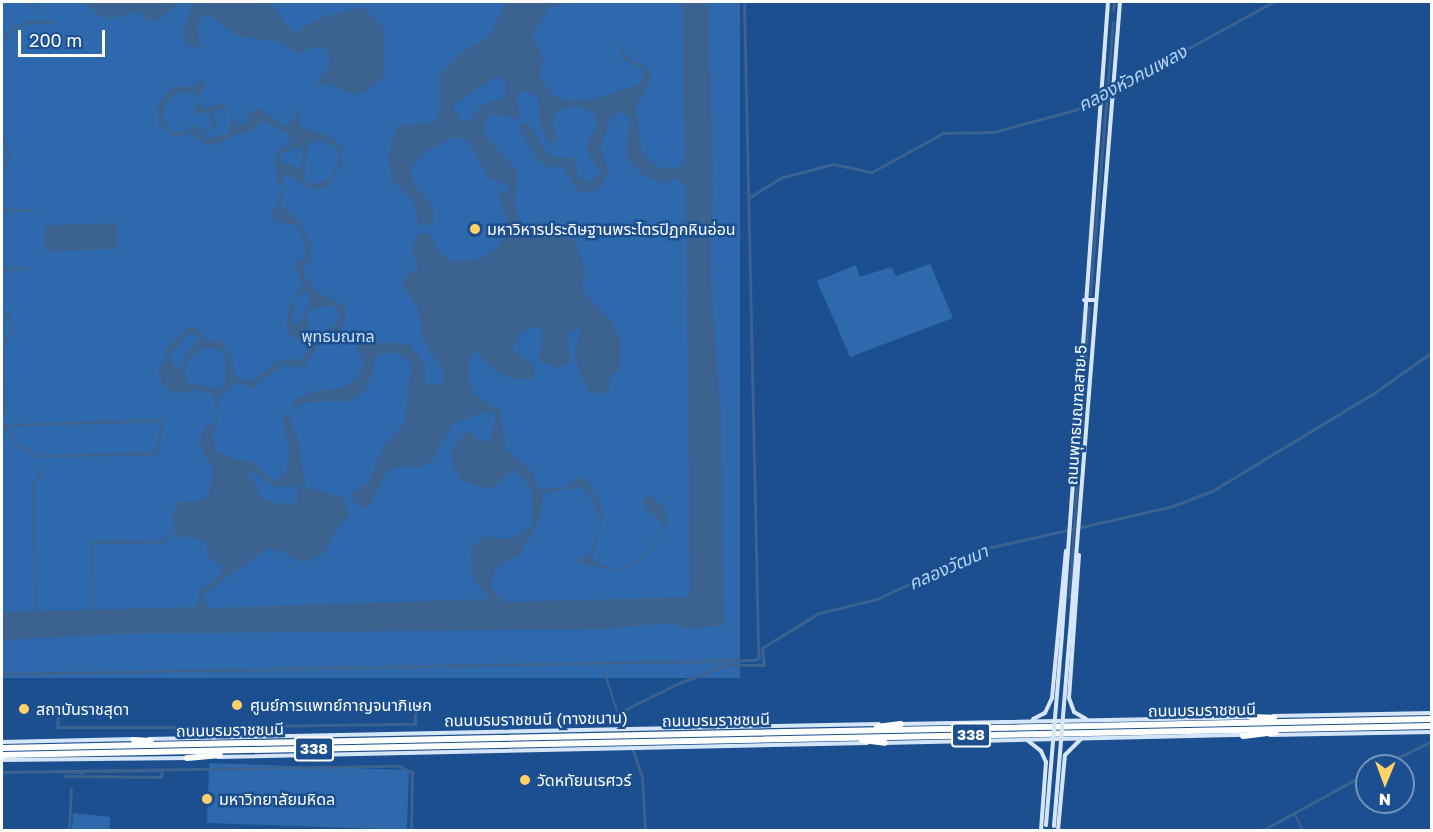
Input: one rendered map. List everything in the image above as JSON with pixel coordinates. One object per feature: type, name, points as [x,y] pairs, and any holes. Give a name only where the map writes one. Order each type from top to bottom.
[{"type":"highway","points":[[1251,717],[1301,722]]},
{"type":"highway","name":"ถนนบรมราชชนนี","points":[[2,748],[634,739],[1431,719]]},
{"type":"highway","points":[[830,734],[901,724]]},
{"type":"highway","name":"ถนนบรมราชชนนี","points":[[830,734],[1431,726]]},
{"type":"highway","points":[[1243,735],[1306,728]]},
{"type":"highway","points":[[830,734],[885,743]]},
{"type":"highway","name":"ถนนบรมราชชนนี","points":[[2,758],[626,739]]},
{"type":"highway","points":[[134,740],[194,744]]},
{"type":"highway","points":[[187,758],[268,750]]},
{"type":"highway","points":[[2,758],[13,760]]},
{"type":"main road","name":"ถนนพุทธมณฑลสาย 5","points":[[1044,829],[1062,633],[1084,300],[1108,2]]},
{"type":"main road","name":"ถนนพุทธมณฑลสาย 5","points":[[1055,829],[1119,2]]},
{"type":"main road","points":[[1107,15],[1118,16]]},
{"type":"main road","points":[[1084,300],[1096,300]]},
{"type":"main road","points":[[1026,721],[1041,716],[1047,709],[1053,682],[1068,536]]},
{"type":"main road","points":[[1079,539],[1070,685],[1071,708],[1090,720]]},
{"type":"main road","points":[[1053,682],[1060,688],[1070,685]]},
{"type":"main road","name":"ถนนบรมราชชนนี (ทางขนาน)","points":[[634,739],[901,724],[1431,713]]},
{"type":"main road","name":"ถนนบรมราชชนนี (ทางขนาน)","points":[[2,742],[634,739],[885,743],[1431,732]]},
{"type":"main road","name":"ถนนบรมราชชนนี (ทางขนาน)","points":[[13,760],[187,758],[626,739]]},
{"type":"main road","points":[[1055,829],[1068,749],[1082,739]]},
{"type":"main road","points":[[1026,740],[1041,751],[1046,772],[1044,829]]},
{"type":"main road","points":[[1046,772],[1048,768],[1057,768],[1063,776]]},
{"type":"green space","name":"พุทธมณฑล","points":[[2,2],[740,2],[740,678],[2,678]]},
{"type":"green space","points":[[930,264],[953,318],[850,357],[817,281],[856,265],[860,277],[891,267],[896,276]]},
{"type":"green space","points":[[209,763],[409,770],[407,830],[207,823]]},
{"type":"green space","points":[[73,813],[110,817],[110,830],[72,830]]},
{"type":"shaded area","points":[[83,2],[179,2],[159,20],[151,21],[136,11],[112,19],[100,16]]},
{"type":"shaded area","points":[[194,2],[202,2],[204,6],[208,2],[269,2],[294,33],[325,16],[364,7],[384,29],[384,76],[364,93],[352,94],[329,84],[315,85],[331,64],[326,49],[315,47],[297,54],[282,42],[237,36],[209,14],[198,19],[198,39],[205,48],[189,46],[181,33]]},
{"type":"shaded area","points":[[507,2],[574,2],[551,7],[534,29],[533,37],[544,59],[539,74],[552,95],[570,101],[598,98],[640,84],[644,70],[621,58],[619,43],[627,57],[649,68],[652,79],[636,106],[642,152],[655,166],[676,170],[684,163],[685,154],[682,2],[708,2],[713,185],[710,271],[721,414],[724,625],[690,629],[669,623],[606,629],[117,634],[2,640],[2,612],[196,607],[201,590],[220,575],[223,566],[209,558],[205,540],[176,536],[172,515],[178,502],[204,501],[209,492],[213,469],[200,446],[202,432],[209,423],[217,423],[211,435],[217,451],[231,458],[254,462],[268,477],[276,481],[287,471],[289,450],[283,421],[287,411],[298,440],[306,487],[341,497],[351,514],[339,525],[323,555],[303,563],[281,551],[267,549],[206,593],[204,599],[208,608],[489,599],[473,578],[471,549],[484,536],[509,539],[532,527],[532,493],[522,476],[512,471],[492,489],[463,482],[453,467],[451,452],[464,433],[471,431],[481,442],[490,440],[496,416],[488,411],[453,424],[432,461],[417,468],[400,466],[387,472],[367,509],[355,503],[351,494],[369,481],[381,451],[404,424],[412,364],[397,353],[383,353],[375,357],[372,376],[365,390],[350,401],[309,402],[295,407],[294,400],[312,392],[344,387],[356,379],[363,367],[362,355],[355,348],[360,341],[409,344],[424,362],[426,384],[443,385],[442,369],[422,338],[418,307],[403,288],[404,276],[419,268],[412,254],[415,240],[417,234],[429,233],[440,252],[453,262],[480,259],[491,253],[501,243],[508,224],[497,188],[508,194],[509,186],[489,178],[467,139],[454,137],[425,152],[411,168],[412,179],[434,211],[432,224],[419,226],[413,200],[392,179],[387,157],[398,126],[435,122],[440,110],[440,74],[455,57],[488,37]],"holes":[[[496,76],[506,82],[505,96],[479,107],[470,121],[461,120],[452,106]],[[523,90],[538,97],[540,124],[548,143],[558,140],[552,120],[558,110],[577,106],[594,113],[597,125],[587,143],[588,155],[601,171],[590,182],[579,177],[573,158],[550,156],[528,124],[524,122],[519,128],[537,160],[549,167],[563,168],[577,190],[586,193],[601,188],[608,171],[601,146],[611,118],[621,112],[630,117],[626,155],[640,173],[663,184],[676,178],[686,186],[690,594],[687,597],[505,602],[490,586],[496,568],[520,554],[526,544],[541,517],[543,494],[581,487],[588,493],[601,521],[589,556],[579,558],[578,563],[623,572],[592,560],[604,512],[587,479],[578,477],[567,487],[539,489],[532,472],[506,449],[500,410],[475,395],[469,380],[469,358],[475,350],[497,372],[512,379],[533,379],[535,365],[512,350],[521,334],[530,327],[539,328],[543,335],[539,361],[556,368],[572,362],[567,340],[571,332],[581,327],[575,354],[581,378],[592,394],[608,392],[610,378],[620,368],[621,340],[612,322],[584,293],[582,281],[587,274],[574,238],[565,229],[542,222],[527,228],[521,226],[515,205],[517,171],[482,130],[491,114],[521,119],[516,96]],[[247,469],[276,487],[297,486],[298,501],[289,506],[263,499]]]},
{"type":"shaded area","points":[[202,80],[206,85],[198,99],[203,109],[226,103],[239,126],[245,124],[252,110],[261,109],[284,126],[291,123],[299,108],[301,128],[331,136],[342,149],[342,164],[328,187],[313,189],[283,174],[285,192],[280,204],[301,222],[312,250],[312,257],[303,268],[304,275],[317,292],[344,305],[347,310],[342,329],[354,341],[351,345],[322,338],[304,368],[285,365],[258,382],[255,388],[236,383],[218,397],[219,417],[212,392],[206,395],[202,390],[185,391],[176,395],[163,386],[158,370],[166,360],[166,348],[189,327],[198,329],[207,341],[220,340],[230,354],[236,378],[251,381],[280,361],[301,359],[308,352],[305,340],[294,339],[287,327],[289,304],[303,285],[295,264],[307,255],[299,226],[274,221],[272,215],[283,188],[276,178],[275,155],[279,148],[292,145],[287,133],[263,121],[250,132],[234,135],[217,145],[207,145],[190,134],[174,136],[159,125],[158,106],[166,93],[175,85],[188,88]],"holes":[[[194,92],[197,100],[194,113],[210,113],[211,127],[202,130],[192,124],[187,132],[170,132],[163,121],[165,103],[178,93]],[[226,108],[232,114],[229,134],[205,139],[203,132],[217,128],[213,112]],[[326,141],[339,151],[338,164],[328,180],[313,184],[304,179],[309,142]],[[297,147],[303,151],[301,168],[278,161],[280,155]],[[309,290],[309,305],[299,324],[294,325],[294,299]],[[335,305],[339,314],[337,324],[309,338],[307,311]],[[194,333],[201,339],[189,349],[180,369],[174,367],[171,352],[188,334]],[[218,348],[226,356],[225,383],[219,389],[189,384],[184,376],[189,360],[201,349]]]},
{"type":"shaded area","points":[[117,223],[118,249],[45,252],[44,226]]},
{"type":"shaded area","points":[[648,495],[662,504],[668,523],[663,524],[645,508],[643,500]]},
{"type":"waterway","points":[[27,2],[35,8]]},
{"type":"waterway","points":[[744,2],[758,645]]},
{"type":"waterway","points":[[1113,10],[1114,2]]},
{"type":"waterway","name":"คลองหัวคนเพลง","points":[[750,197],[780,178],[833,164],[872,172],[943,133],[993,132],[1075,110],[1273,2]]},
{"type":"waterway","points":[[2,41],[12,28],[29,22],[54,21]]},
{"type":"waterway","points":[[1090,294],[1113,22]]},
{"type":"waterway","points":[[2,136],[10,157],[2,169]]},
{"type":"waterway","points":[[2,210],[32,210]]},
{"type":"waterway","points":[[2,269],[26,268]]},
{"type":"waterway","points":[[1069,597],[1089,307]]},
{"type":"waterway","points":[[2,310],[7,313],[12,329],[2,345]]},
{"type":"waterway","points":[[2,346],[4,416]]},
{"type":"waterway","name":"คลองวัฒนา","points":[[627,735],[618,713],[679,683],[727,665],[764,665],[762,648],[819,613],[877,599],[983,549],[1170,507],[1212,491],[1374,393],[1432,352]]},
{"type":"waterway","points":[[288,412],[295,404]]},
{"type":"waterway","points":[[215,423],[218,417]]},
{"type":"waterway","points":[[162,420],[157,453],[38,456],[14,442],[4,425],[162,420]]},
{"type":"waterway","points":[[35,612],[33,484],[41,470]]},
{"type":"waterway","points":[[623,570],[649,553],[665,524]]},
{"type":"waterway","points":[[93,610],[92,542],[164,541],[173,532]]},
{"type":"waterway","points":[[2,674],[753,660],[759,658],[758,646]]},
{"type":"waterway","points":[[605,672],[618,713]]},
{"type":"waterway","points":[[58,710],[57,727],[186,727],[415,724],[415,707]]},
{"type":"waterway","points":[[1405,754],[1432,741]]},
{"type":"waterway","name":"คลองวัฒนา","points":[[630,742],[642,777],[645,830]]},
{"type":"waterway","points":[[2,772],[399,766],[412,772],[411,830]]},
{"type":"waterway","points":[[65,776],[161,777],[162,770],[99,771]]},
{"type":"waterway","points":[[51,771],[84,772]]},
{"type":"waterway","points":[[1263,830],[1355,780]]},
{"type":"waterway","points":[[69,830],[71,788]]},
{"type":"waterway","points":[[1296,816],[1303,830]]},
{"type":"place","name":"มหาวิหารประดิษฐานพระไตรปิฏกหินอ่อน","points":[[475,229]]},
{"type":"place","name":"ศูนย์การแพทย์กาญจนาภิเษก","points":[[237,705]]},
{"type":"place","name":"สถาบันราชสุดา","points":[[24,709]]},
{"type":"place","name":"วัดหทัยนเรศวร์","points":[[525,780]]},
{"type":"place","name":"มหาวิทยาลัยมหิดล","points":[[207,799]]}]
